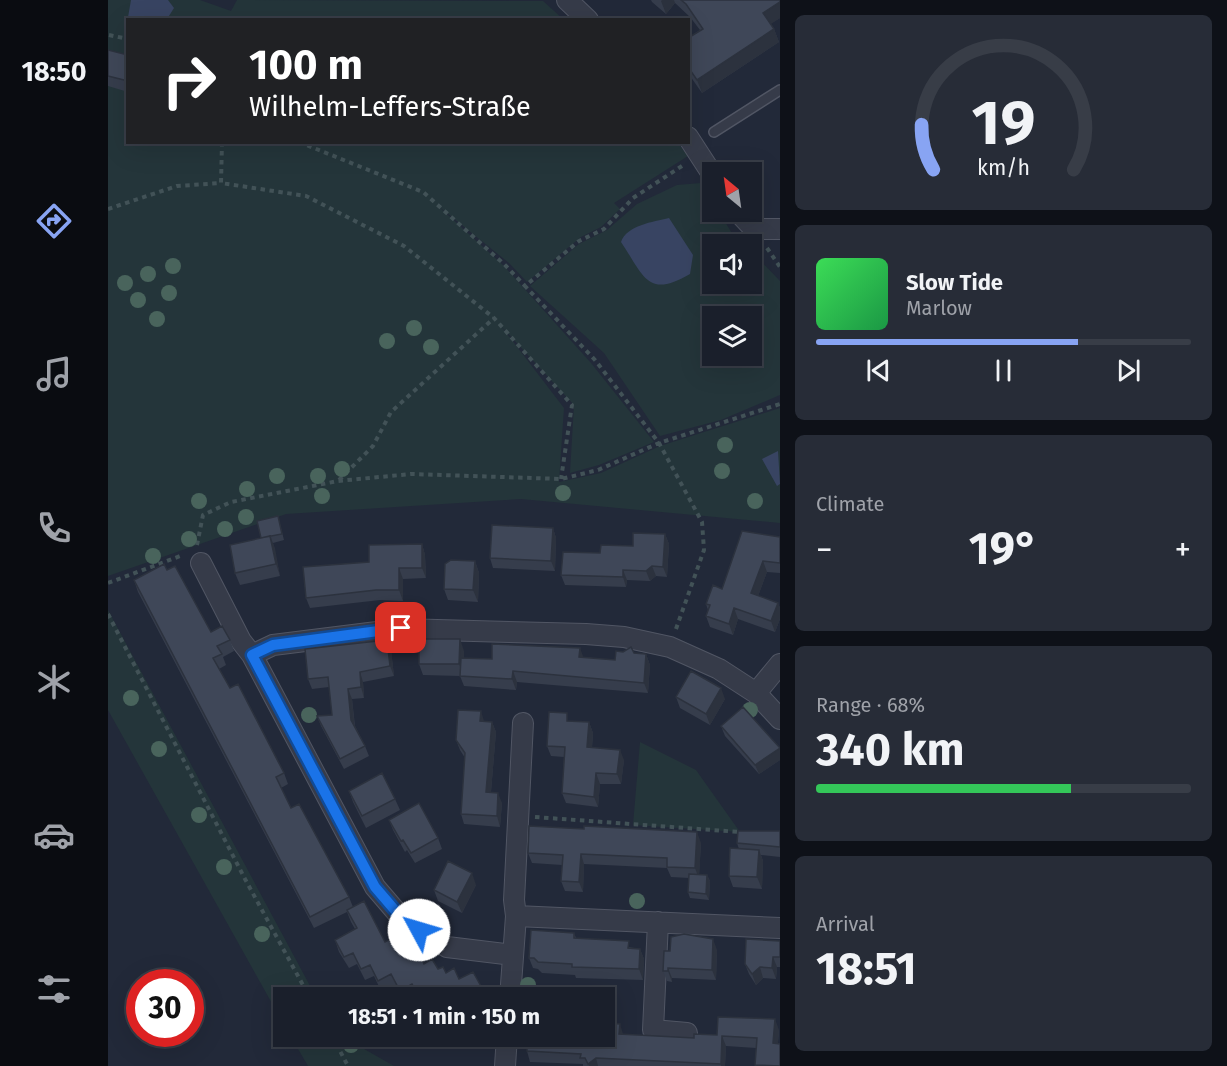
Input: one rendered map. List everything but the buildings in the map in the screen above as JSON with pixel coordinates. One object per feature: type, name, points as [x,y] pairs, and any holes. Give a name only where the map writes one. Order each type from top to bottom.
[{"type":"street","points":[[567,0],[586,18]]},
{"type":"street","points":[[690,140],[704,162]]},
{"type":"street","points":[[745,222],[754,229],[780,229]]},
{"type":"street","points":[[194,556],[241,641],[252,655],[375,887],[405,922],[447,947],[513,955]]},
{"type":"street","points":[[252,655],[273,645],[401,628],[586,634],[670,647],[719,669],[756,693],[780,719]]},
{"type":"street","points":[[756,693],[780,664]]},
{"type":"street","points":[[511,987],[516,916],[514,900],[517,815],[523,723]]},
{"type":"street","points":[[516,916],[780,928]]},
{"type":"street","points":[[658,922],[644,1030],[687,1033]]},
{"type":"street","points":[[505,1066],[506,1047]]},
{"type":"lane","points":[[714,132],[780,90]]},
{"type":"path","points":[[109,35],[126,39]]},
{"type":"path","points":[[221,183],[222,144]]},
{"type":"path","points":[[303,144],[423,192],[504,264],[595,360],[659,443],[699,514],[704,536],[704,550],[670,647]]},
{"type":"path","points":[[525,286],[579,241],[604,229],[633,198],[699,154]]},
{"type":"path","points":[[108,209],[177,186],[221,183],[306,196],[404,246],[494,318],[572,405],[561,479]]},
{"type":"path","points":[[338,481],[373,446],[391,412],[494,318]]},
{"type":"path","points":[[108,582],[194,556],[203,515],[231,502],[338,481],[411,474],[561,479],[598,470],[659,443],[780,404]]},
{"type":"path","points":[[108,614],[245,879],[304,987]]},
{"type":"path","points":[[517,815],[750,832]]},
{"type":"path","points":[[338,1047],[348,1066]]},
{"type":"shaded area","points":[[108,0],[200,0],[231,11],[237,0],[543,1],[562,18],[126,18],[126,144],[679,144],[688,156],[614,203],[620,209],[601,227],[581,237],[527,282],[509,263],[437,205],[503,265],[591,363],[654,442],[599,465],[570,473],[574,405],[501,326],[564,408],[559,482],[601,473],[660,446],[780,408],[780,523],[521,499],[286,514],[108,576]]},
{"type":"shaded area","points":[[701,183],[702,222],[725,222],[732,234],[702,234],[702,294],[762,294],[762,262],[780,281],[780,395],[721,420],[660,436],[604,353],[530,286],[579,244],[607,230],[637,204],[677,185]]},
{"type":"shaded area","points":[[108,610],[311,987],[273,987],[273,1005],[108,710]]},
{"type":"shaded area","points":[[640,742],[696,770],[740,832],[633,825]]},
{"type":"shaded area","points":[[297,1047],[361,1047],[394,1066],[308,1066]]},
{"type":"water","points":[[131,0],[168,0],[174,8],[168,18],[128,18]]},
{"type":"water","points":[[669,218],[693,255],[690,274],[676,281],[655,284],[642,274],[621,242],[624,236],[635,228]]},
{"type":"water","points":[[778,451],[780,484],[777,486],[762,459]]},
{"type":"route","points":[[401,628],[273,645],[252,655],[375,887],[405,922],[419,930]]}]
